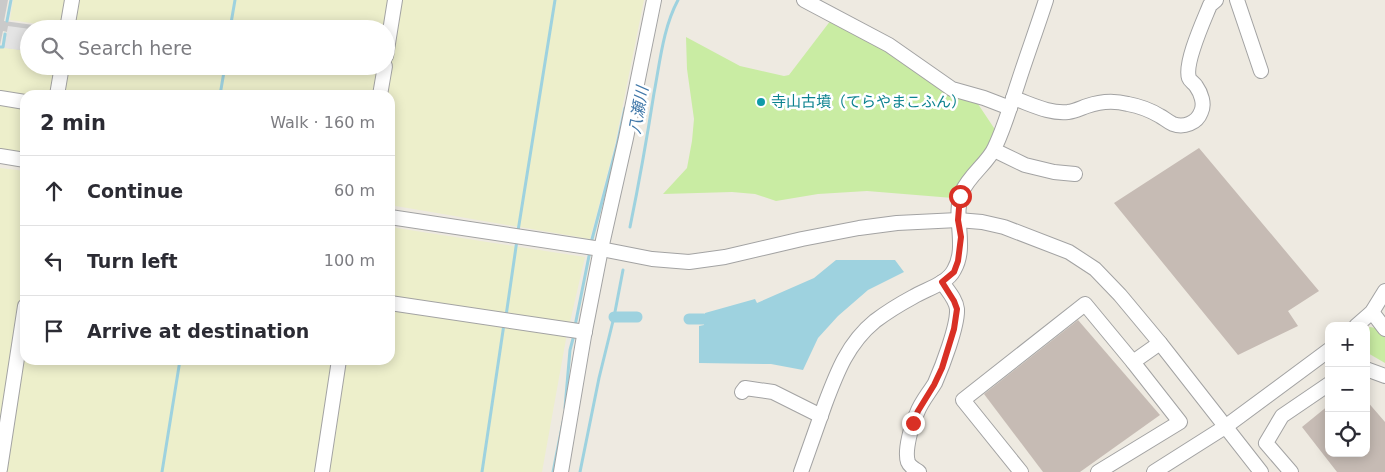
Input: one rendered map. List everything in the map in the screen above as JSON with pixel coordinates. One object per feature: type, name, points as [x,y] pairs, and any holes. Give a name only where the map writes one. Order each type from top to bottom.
[{"type":"street","points":[[69,20],[72,0]]},
{"type":"street","points":[[392,20],[395,0]]},
{"type":"street","points":[[561,472],[601,249],[654,0]]},
{"type":"street","points":[[804,0],[889,45],[952,89],[984,98],[1061,112],[1069,112],[1104,101],[1117,102],[1142,108],[1178,125],[1197,119],[1202,110],[1203,103],[1197,87],[1189,79],[1188,71],[1190,58],[1210,5],[1216,0]]},
{"type":"street","points":[[801,472],[839,368],[852,347],[867,329],[885,314],[942,282],[954,272],[958,261],[961,237],[958,220],[962,191],[976,170],[994,150],[1012,103],[1046,0]]},
{"type":"street","points":[[1237,0],[1261,71]]},
{"type":"street","points":[[58,90],[60,75]]},
{"type":"street","points":[[381,90],[383,75]]},
{"type":"street","points":[[0,98],[20,101]]},
{"type":"street","points":[[994,150],[1025,165],[1054,172],[1076,174]]},
{"type":"street","points":[[0,156],[20,159]]},
{"type":"street","points":[[395,218],[601,249],[652,259],[689,262],[725,257],[859,228],[897,223],[958,220],[982,222],[1004,227],[1068,252],[1095,269],[1120,295],[1160,343],[1261,472]]},
{"type":"street","points":[[919,472],[908,462],[908,447],[913,423],[942,368],[950,345],[957,309],[942,282]]},
{"type":"street","points":[[1361,322],[1372,312],[1385,291]]},
{"type":"street","points":[[395,304],[585,332]]},
{"type":"street","points":[[1021,472],[963,400],[1085,304],[1180,422],[1098,472]]},
{"type":"street","points":[[1372,312],[1385,329]]},
{"type":"street","points":[[0,469],[20,339]]},
{"type":"street","points":[[1133,362],[1160,343]]},
{"type":"street","points":[[1154,472],[1226,427],[1325,353]]},
{"type":"street","points":[[322,472],[338,365]]},
{"type":"street","points":[[1370,370],[1385,376]]},
{"type":"street","points":[[1291,472],[1266,443],[1282,416],[1325,387]]},
{"type":"street","points":[[742,392],[745,388],[773,392],[821,416]]},
{"type":"shaded area","points":[[0,0],[8,0],[4,21],[20,23],[20,50],[4,48],[7,32],[3,31],[0,45]]},
{"type":"shaded area","points":[[8,26],[20,28],[20,50],[4,48]]},
{"type":"green space","points":[[13,0],[67,0],[64,20],[10,20]]},
{"type":"green space","points":[[77,0],[391,0],[388,20],[74,20]]},
{"type":"green space","points":[[399,0],[644,0],[615,144],[590,239],[395,206],[395,90],[385,90],[387,75],[395,75],[395,25]]},
{"type":"green space","points":[[831,20],[976,101],[996,131],[981,159],[958,184],[953,198],[867,191],[818,194],[776,201],[755,194],[732,192],[663,194],[687,168],[692,141],[694,119],[687,69],[686,37],[740,66],[784,76],[789,75]]},
{"type":"green space","points":[[0,47],[20,50],[20,75],[56,75],[54,90],[20,90],[20,96],[0,93]]},
{"type":"green space","points":[[65,75],[379,75],[377,90],[63,90]]},
{"type":"green space","points":[[0,102],[20,104],[20,152],[0,149]]},
{"type":"green space","points":[[0,168],[20,170],[20,365],[395,365],[395,228],[585,257],[566,339],[542,472],[0,472]]},
{"type":"green space","points":[[1370,327],[1376,328],[1385,336],[1385,363],[1370,354]]},
{"type":"water","points":[[836,260],[895,260],[904,272],[868,290],[838,316],[818,338],[803,370],[771,364],[699,363],[699,326],[704,325],[705,313],[755,299],[757,303],[814,278]]},
{"type":"building","points":[[1199,148],[1319,291],[1288,311],[1298,326],[1238,355],[1114,203]]},
{"type":"building","points":[[1078,320],[1160,415],[1080,472],[1043,472],[984,394]]},
{"type":"building","points":[[1370,405],[1385,422],[1385,472],[1337,472],[1325,457],[1370,457]]},
{"type":"building","points":[[1325,408],[1325,457],[1302,427]]},
{"type":"waterway","points":[[7,21],[11,0]]},
{"type":"waterway","points":[[232,20],[235,0]]},
{"type":"waterway","points":[[518,231],[555,0]]},
{"type":"waterway","name":"八瀬川","points":[[630,227],[663,45],[669,22],[678,0]]},
{"type":"waterway","points":[[0,47],[3,47],[5,34]]},
{"type":"waterway","points":[[221,90],[223,75]]},
{"type":"waterway","points":[[591,243],[625,108]]},
{"type":"waterway","points":[[506,316],[517,240]]},
{"type":"waterway","points":[[575,326],[590,251]]},
{"type":"waterway","name":"八瀬川","points":[[580,472],[623,270]]},
{"type":"waterway","points":[[614,317],[637,317]]},
{"type":"waterway","points":[[689,319],[704,319]]},
{"type":"waterway","points":[[482,472],[504,324]]},
{"type":"waterway","points":[[565,408],[570,350],[574,335]]},
{"type":"waterway","points":[[162,472],[179,365]]},
{"type":"waterway","points":[[553,472],[563,422]]},
{"type":"place","name":"寺山古墳（てらやまこふん）","points":[[761,102]]},
{"type":"route","points":[[913,423],[942,368],[954,329],[957,309],[942,282],[954,272],[960,253],[961,237],[958,220],[960,196]]}]
